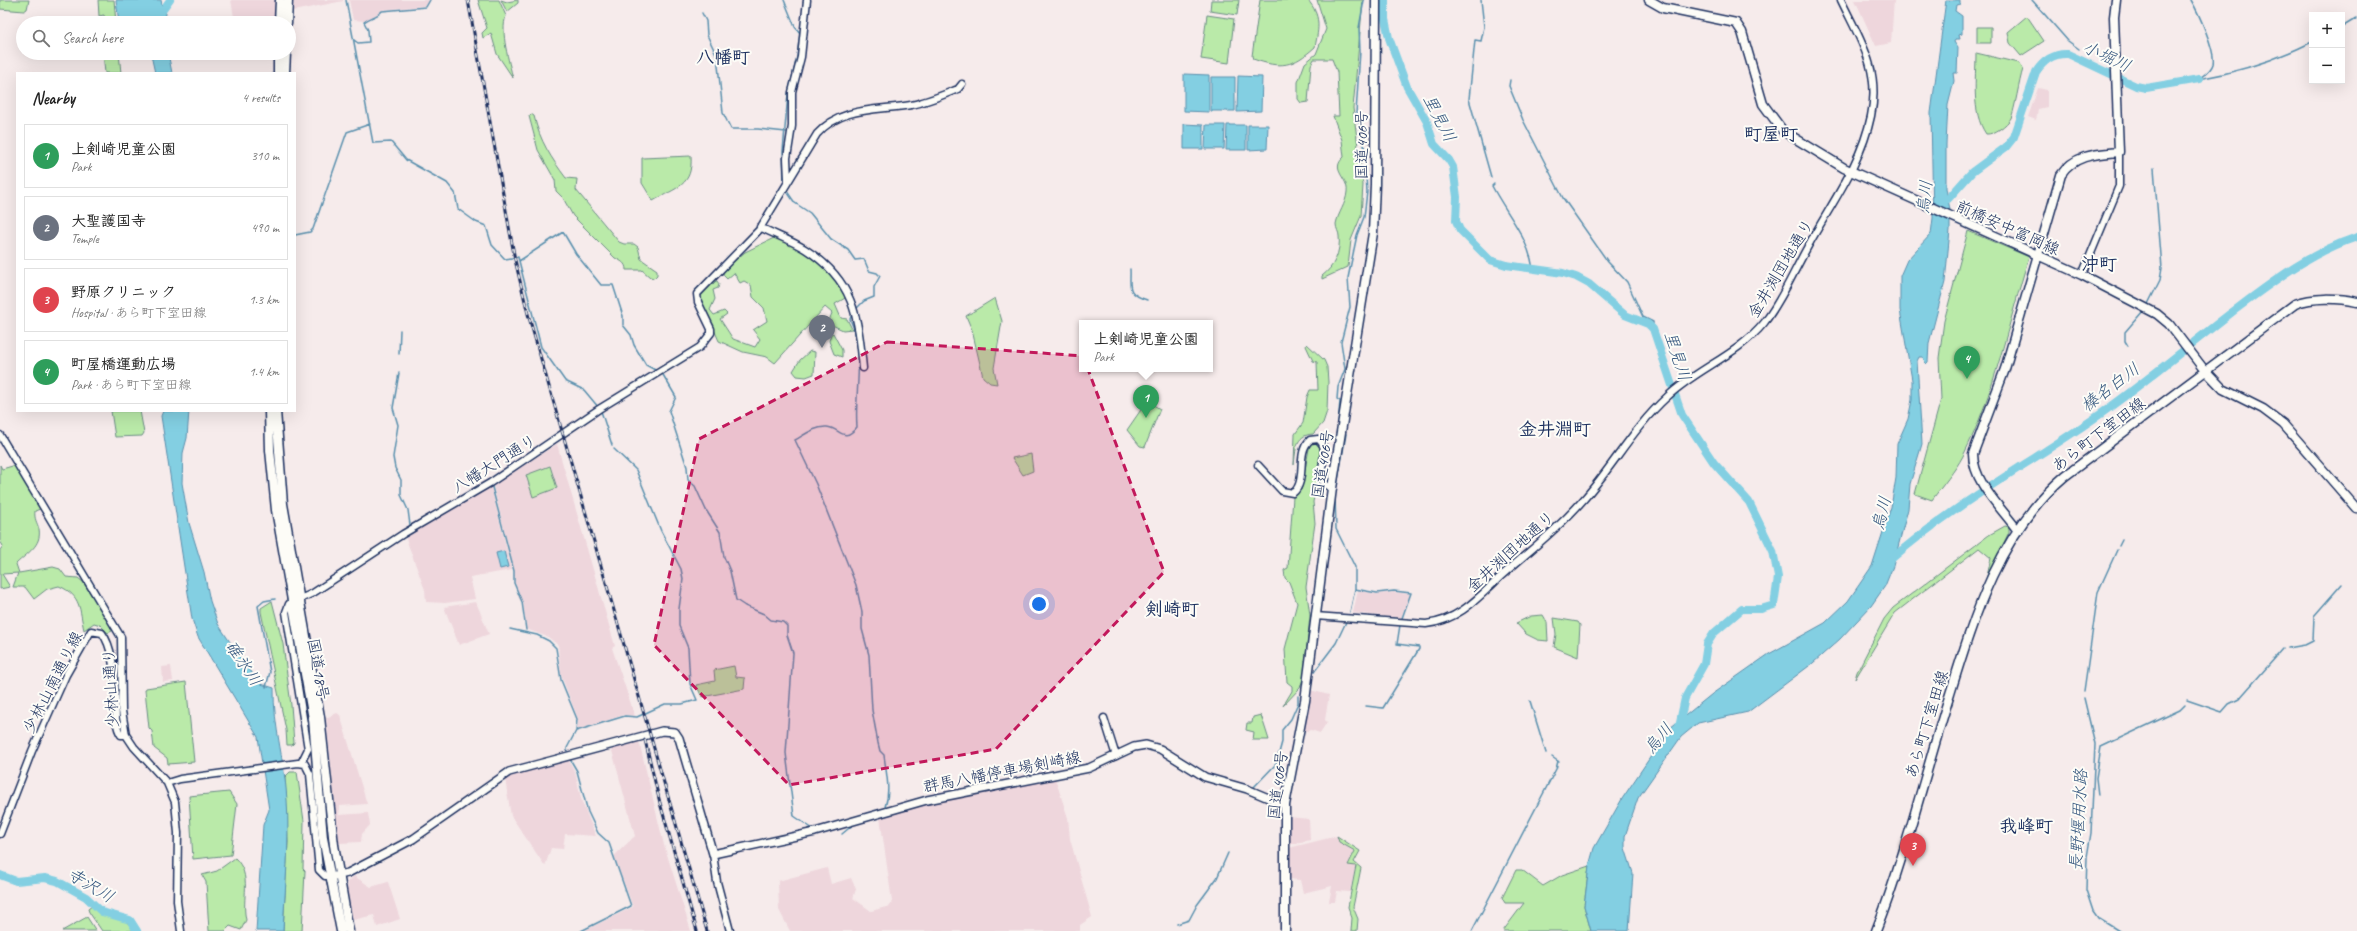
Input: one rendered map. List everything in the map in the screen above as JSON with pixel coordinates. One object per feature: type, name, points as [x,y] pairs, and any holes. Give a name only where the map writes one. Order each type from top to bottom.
[{"type":"main road","points":[[279,16],[280,0]]},
{"type":"main road","points":[[287,16],[288,0]]},
{"type":"main road","name":"国道406号","points":[[1285,931],[1285,805],[1305,700],[1332,488],[1373,233],[1375,184],[1376,0]]},
{"type":"main road","name":"前橋安中富岡線","points":[[1649,0],[1664,8],[1736,23],[1742,32],[1760,98],[1774,121],[1783,131],[1805,146],[1855,173],[2082,275],[2146,308],[2170,325],[2204,368],[2230,394],[2263,409],[2279,420],[2357,509]]},
{"type":"main road","points":[[2018,531],[1981,480],[1976,470],[1973,461],[1975,444],[2005,369],[2034,254],[2058,183],[2065,168],[2077,159],[2085,156],[2119,152],[2114,17],[2116,0]]},
{"type":"main road","points":[[278,60],[278,72]]},
{"type":"main road","points":[[285,72],[286,60]]},
{"type":"main road","name":"あら町下室田線","points":[[1876,931],[1896,878],[1932,748],[1986,589],[2018,531],[2043,496],[2059,481],[2204,368],[2300,302],[2321,300],[2357,302]]},
{"type":"main road","name":"国道18号","points":[[269,412],[270,450],[276,510],[320,717],[328,802],[349,931]]},
{"type":"main road","name":"国道18号","points":[[276,412],[282,497],[313,719],[323,838],[341,931]]},
{"type":"main road","points":[[330,876],[339,875],[413,839],[509,772],[662,731],[672,731],[679,738],[713,854]]},
{"type":"main road","name":"群馬八幡停車場剣崎線","points":[[713,854],[815,832],[927,800],[1089,768],[1134,747],[1151,745],[1205,777],[1247,789],[1285,805]]},
{"type":"street","points":[[788,180],[787,158],[792,126],[792,92],[801,57],[807,0]]},
{"type":"street","name":"金井渕団地通り","points":[[1315,616],[1426,624],[1448,619],[1462,612],[1545,539],[1582,502],[1646,419],[1672,392],[1737,347],[1764,322],[1777,304],[1855,173],[1871,116],[1874,79],[1867,51],[1841,0]]},
{"type":"street","points":[[863,368],[858,320],[843,286],[812,254],[760,227],[817,134],[830,122],[862,110],[915,104],[958,89],[962,84]]},
{"type":"street","points":[[2082,275],[2118,190],[2120,174],[2119,152]]},
{"type":"street","name":"八幡大門通り","points":[[296,600],[313,593],[403,534],[490,483],[599,409],[700,346],[711,329],[698,302],[697,294],[740,252],[760,227]]},
{"type":"street","name":"少林山通り","points":[[0,435],[121,637],[122,712],[126,735],[134,747],[167,783],[173,796],[176,816],[177,901],[181,931]]},
{"type":"street","points":[[1258,465],[1282,492],[1292,493],[1298,484],[1305,447],[1310,440],[1318,439],[1324,449],[1321,479],[1324,484],[1332,488]]},
{"type":"street","points":[[296,600],[286,608],[308,749],[303,762]]},
{"type":"street","name":"少林山南通り線","points":[[0,834],[32,751],[66,675],[91,631],[102,633],[108,643],[115,691],[118,728],[121,735],[126,735]]},
{"type":"street","points":[[1104,718],[1116,756]]},
{"type":"street","points":[[167,783],[180,779],[303,762]]},
{"type":"street","points":[[303,762],[310,774],[319,870],[325,876],[330,876]]},
{"type":"street","points":[[713,854],[717,882],[730,931]]},
{"type":"highlighted area","points":[[887,342],[1083,356],[1164,572],[996,749],[789,785],[654,645],[699,439]]},
{"type":"shaded area","points":[[231,0],[275,0],[274,16],[234,16]]},
{"type":"shaded area","points":[[294,0],[343,0],[343,1],[293,11]]},
{"type":"shaded area","points":[[349,0],[430,0],[426,6],[382,10],[378,15],[365,21],[353,20]]},
{"type":"shaded area","points":[[1855,0],[1894,0],[1891,43],[1876,46]]},
{"type":"shaded area","points":[[2038,88],[2047,90],[2047,107],[2038,109],[2036,120],[2028,117]]},
{"type":"shaded area","points":[[557,444],[615,646],[612,648],[635,716],[624,715],[577,730],[578,719],[561,675],[558,645],[548,637],[526,629],[523,602],[519,599],[514,571],[493,485]]},
{"type":"shaded area","points":[[491,486],[512,570],[470,577],[475,599],[445,603],[426,602],[425,590],[406,539],[408,536]]},
{"type":"shaded area","points":[[1358,590],[1376,594],[1394,592],[1410,594],[1401,618],[1353,613]]},
{"type":"shaded area","points":[[476,602],[489,634],[459,645],[444,607]]},
{"type":"shaded area","points":[[171,666],[173,681],[163,682],[162,667]]},
{"type":"shaded area","points":[[1310,690],[1329,695],[1325,720],[1327,722],[1320,733],[1311,730],[1302,732]]},
{"type":"shaded area","points":[[337,713],[340,715],[367,804],[340,806],[339,815],[368,813],[370,825],[362,834],[361,842],[339,843],[326,718]]},
{"type":"shaded area","points":[[639,741],[664,845],[691,931],[583,931],[633,907],[614,856],[635,836],[611,747]]},
{"type":"shaded area","points":[[568,759],[575,772],[582,802],[596,836],[565,834],[563,849],[551,848],[545,866],[511,816],[505,779],[510,775]]},
{"type":"shaded area","points":[[1055,778],[1068,818],[1070,839],[1092,917],[1080,925],[1080,931],[790,931],[779,910],[778,881],[827,868],[831,884],[851,878],[856,889],[853,898],[871,911],[890,906],[892,901],[880,817],[924,804]]},
{"type":"shaded area","points":[[1289,817],[1309,819],[1310,840],[1288,845]]},
{"type":"shaded area","points":[[1337,836],[1339,842],[1355,851],[1348,864],[1356,866],[1350,892],[1337,891],[1335,902],[1329,902],[1332,886],[1303,893],[1300,880],[1290,879],[1289,848]]},
{"type":"shaded area","points":[[354,876],[371,887],[388,882],[400,919],[377,927],[374,915],[353,920],[347,890],[348,882]]},
{"type":"green space","points":[[0,0],[29,0],[27,9],[24,11],[0,9]]},
{"type":"green space","points":[[98,0],[114,0],[115,16],[99,16]]},
{"type":"green space","points":[[478,0],[499,0],[506,16],[504,30],[507,56],[513,78],[497,54],[491,33],[483,38],[482,33],[487,28]]},
{"type":"green space","points":[[501,0],[507,2],[518,0],[518,3],[507,12]]},
{"type":"green space","points":[[1211,0],[1239,0],[1237,15],[1210,11]]},
{"type":"green space","points":[[1260,0],[1308,0],[1315,11],[1318,22],[1315,47],[1300,59],[1286,64],[1271,64],[1253,59],[1252,56]]},
{"type":"green space","points":[[1317,0],[1363,0],[1353,108],[1363,185],[1361,216],[1351,240],[1348,267],[1322,279],[1322,276],[1333,264],[1338,253],[1339,233],[1336,224],[1345,201],[1347,187],[1338,166],[1344,157],[1342,140],[1333,116],[1339,116],[1337,72],[1332,59],[1314,59],[1311,65],[1308,102],[1301,103],[1298,99],[1298,82],[1305,63],[1316,54],[1326,29]]},
{"type":"green space","points":[[1207,15],[1234,19],[1229,63],[1201,59]]},
{"type":"green space","points":[[2027,16],[2044,41],[2021,56],[2010,43],[2008,32]]},
{"type":"green space","points":[[1977,27],[1991,27],[1991,43],[1977,43]]},
{"type":"green space","points":[[1976,53],[2019,63],[2023,69],[2011,118],[2007,124],[1989,134],[1986,134],[1981,125],[1976,106]]},
{"type":"green space","points":[[104,60],[120,60],[121,72],[105,72]]},
{"type":"green space","points":[[531,114],[534,116],[539,133],[547,149],[566,178],[577,179],[576,190],[619,242],[624,244],[634,244],[638,247],[641,259],[657,270],[657,275],[654,278],[650,277],[642,270],[626,270],[623,262],[615,258],[573,216],[563,198],[556,191],[555,180],[538,150],[529,116]]},
{"type":"green space","points":[[691,156],[691,166],[686,180],[676,189],[653,201],[642,183],[642,158]]},
{"type":"green space","points":[[1968,231],[2029,257],[1984,408],[1960,462],[1932,500],[1915,494],[1941,399],[1939,358],[1944,321]]},
{"type":"green space","points":[[776,237],[807,254],[833,277],[847,297],[835,304],[841,318],[847,319],[852,329],[843,330],[832,325],[830,318],[832,313],[825,307],[775,363],[767,357],[743,352],[719,341],[700,297],[711,281],[717,281],[719,284],[718,288],[713,290],[715,299],[710,310],[714,315],[724,311],[727,314],[720,319],[733,339],[755,347],[760,339],[753,330],[767,321],[764,308],[753,297],[751,285],[744,281],[740,283],[734,273],[727,279],[723,275],[724,270],[745,252]]},
{"type":"green space","points":[[995,298],[1002,321],[994,368],[997,384],[990,383],[983,377],[972,330],[966,316]]},
{"type":"green space","points":[[833,333],[842,350],[842,357],[834,354],[829,341],[831,334]]},
{"type":"green space","points":[[1307,344],[1324,360],[1327,367],[1327,411],[1323,423],[1313,434],[1307,435],[1300,440],[1296,449],[1294,465],[1295,434],[1303,423],[1307,397],[1310,390],[1318,390],[1317,362],[1313,361],[1306,346]]},
{"type":"green space","points":[[810,351],[815,352],[814,374],[806,377],[797,376],[793,371],[800,360]]},
{"type":"green space","points":[[1147,401],[1160,409],[1145,447],[1140,446],[1127,430]]},
{"type":"green space","points":[[111,412],[140,412],[144,433],[142,436],[115,437]]},
{"type":"green space","points":[[1314,442],[1320,448],[1320,469],[1313,502],[1315,523],[1306,587],[1310,615],[1304,676],[1300,688],[1283,706],[1292,691],[1292,686],[1287,682],[1285,649],[1297,603],[1289,582],[1285,578],[1284,570],[1288,568],[1293,497],[1301,490],[1310,444]]},
{"type":"green space","points":[[1031,454],[1033,471],[1023,475],[1012,458]]},
{"type":"green space","points":[[0,465],[2,469],[16,465],[40,509],[35,511],[35,518],[39,529],[38,540],[33,549],[16,564],[19,573],[53,567],[60,569],[66,577],[78,578],[83,582],[110,624],[112,631],[108,633],[100,625],[94,623],[84,630],[80,609],[76,599],[72,594],[59,586],[47,589],[34,599],[25,587],[13,587],[18,573],[2,574],[10,587],[0,589],[0,550],[3,546],[0,541]]},
{"type":"green space","points":[[550,466],[557,488],[533,497],[526,475]]},
{"type":"green space","points":[[2005,526],[2009,527],[2009,532],[1986,581],[1991,558],[1979,548],[1895,613],[1855,679],[1857,672],[1884,619],[1893,608],[1989,535]]},
{"type":"green space","points":[[272,601],[283,644],[291,705],[294,743],[292,745],[287,745],[286,730],[261,612],[261,608]]},
{"type":"green space","points":[[1543,615],[1547,622],[1548,641],[1538,640],[1526,634],[1516,623],[1531,616]]},
{"type":"green space","points":[[1554,618],[1578,622],[1580,625],[1578,657],[1554,647],[1556,634]]},
{"type":"green space","points":[[734,666],[736,677],[745,678],[744,689],[702,697],[696,685],[715,681],[714,670]]},
{"type":"green space","points":[[186,682],[194,762],[168,764],[167,758],[154,748],[152,731],[149,728],[145,690],[146,688]]},
{"type":"green space","points":[[1261,715],[1269,740],[1253,740],[1254,732],[1246,730],[1247,723],[1252,723],[1253,717]]},
{"type":"green space","points":[[290,772],[297,772],[304,821],[303,869],[305,871],[302,931],[283,931],[288,842],[285,777]]},
{"type":"green space","points":[[229,792],[237,804],[231,855],[193,859],[189,796]]},
{"type":"green space","points":[[1337,836],[1360,851],[1354,862],[1361,868],[1353,907],[1358,919],[1357,931],[1351,931],[1352,918],[1348,907],[1356,866],[1348,865],[1355,851],[1339,842]]},
{"type":"green space","points":[[235,858],[244,872],[246,920],[241,930],[230,926],[225,931],[209,931],[206,882],[202,875],[217,871]]},
{"type":"green space","points":[[1589,866],[1584,906],[1591,931],[1503,931],[1524,903],[1505,903],[1502,898],[1516,870],[1522,870],[1543,886],[1562,875]]},
{"type":"green space","points":[[93,905],[98,910],[124,921],[135,931],[102,931],[89,912],[88,909]]},
{"type":"green space","points":[[87,917],[96,931],[62,931]]},
{"type":"water","points":[[116,0],[161,0],[163,11],[166,13],[166,16],[118,16]]},
{"type":"water","points":[[1946,0],[1960,0],[1960,4],[1956,5],[1955,11],[1962,16],[1962,34],[1959,35],[1960,39],[1955,39],[1954,42],[1958,48],[1957,73],[1953,73],[1954,81],[1948,105],[1946,188],[1950,210],[1950,230],[1945,282],[1929,343],[1928,362],[1926,364],[1923,357],[1919,357],[1917,361],[1922,444],[1910,484],[1908,509],[1893,566],[1885,586],[1871,606],[1840,639],[1813,663],[1748,712],[1698,723],[1681,737],[1638,798],[1625,836],[1625,848],[1633,873],[1629,931],[1591,931],[1584,906],[1589,866],[1594,848],[1622,799],[1670,728],[1712,694],[1769,654],[1825,623],[1848,601],[1872,566],[1891,507],[1896,478],[1897,444],[1908,419],[1912,400],[1912,380],[1900,310],[1900,276],[1907,260],[1931,234],[1933,218],[1931,113]]},
{"type":"water","points":[[152,60],[169,60],[172,72],[155,72]]},
{"type":"water","points":[[1184,74],[1209,75],[1209,112],[1184,111]]},
{"type":"water","points":[[1238,76],[1262,77],[1261,111],[1237,112]]},
{"type":"water","points":[[1211,77],[1235,77],[1235,111],[1211,111]]},
{"type":"water","points":[[1184,124],[1203,125],[1203,149],[1184,149]]},
{"type":"water","points":[[1206,125],[1225,125],[1224,149],[1205,149]]},
{"type":"water","points":[[1227,125],[1246,125],[1246,150],[1226,150]]},
{"type":"water","points":[[1248,125],[1268,125],[1267,149],[1248,150]]},
{"type":"water","name":"碓氷川","points":[[163,412],[189,412],[187,438],[183,453],[182,483],[189,523],[204,572],[210,601],[218,624],[244,663],[261,684],[274,688],[275,716],[286,786],[288,816],[288,849],[283,931],[256,931],[263,825],[269,810],[258,737],[198,637],[192,619],[161,416]]},
{"type":"water","points":[[504,551],[508,567],[500,569],[496,553]]},
{"type":"waterway","points":[[158,16],[170,0]]},
{"type":"waterway","points":[[346,0],[373,143],[391,142],[406,160],[447,183],[455,193],[458,209],[476,222],[486,226],[492,245],[505,259],[518,257],[541,347],[565,381],[584,390],[599,408]]},
{"type":"waterway","points":[[354,40],[358,43],[369,42],[368,30],[364,22],[378,15],[382,11],[426,7],[430,0]]},
{"type":"waterway","points":[[784,0],[795,27],[800,33],[797,57],[788,94],[783,151],[784,184]]},
{"type":"waterway","points":[[1338,424],[1340,401],[1337,399],[1338,387],[1345,369],[1341,342],[1350,307],[1348,278],[1357,235],[1364,217],[1367,192],[1364,143],[1356,113],[1360,51],[1359,28],[1364,0]]},
{"type":"waterway","name":"里見川","points":[[1385,0],[1385,19],[1389,38],[1407,87],[1427,122],[1434,144],[1449,160],[1453,167],[1457,197],[1456,221],[1460,230],[1490,260],[1506,265],[1563,273],[1576,277],[1589,284],[1625,315],[1648,324],[1653,329],[1682,415],[1714,463],[1749,502],[1773,551],[1778,577],[1774,605],[1761,609],[1742,609],[1714,633],[1707,644],[1704,664],[1685,698],[1678,731]]},
{"type":"waterway","points":[[1481,0],[1484,27],[1481,41],[1475,40],[1469,99],[1491,177]]},
{"type":"waterway","name":"長野堰用水路","points":[[2032,0],[2068,41],[2079,49]]},
{"type":"waterway","points":[[2191,0],[2206,32],[2213,58],[2211,69],[2200,78]]},
{"type":"waterway","points":[[702,13],[706,21],[707,35],[717,56],[723,113],[731,129],[758,129],[786,132]]},
{"type":"waterway","name":"小堀川","points":[[2345,25],[2357,18]]},
{"type":"waterway","name":"小堀川","points":[[2199,79],[2257,65],[2309,43]]},
{"type":"waterway","name":"小堀川","points":[[1938,204],[1948,199],[1972,172],[2006,147],[2014,137],[2036,72],[2049,58],[2068,54],[2136,86],[2146,88],[2199,79]]},
{"type":"waterway","points":[[1510,80],[1509,86],[1523,120],[1563,198],[1608,262],[1627,282],[1643,317],[1653,322],[1653,329]]},
{"type":"waterway","points":[[296,235],[310,232],[313,229],[347,132],[370,124]]},
{"type":"waterway","name":"長野堰用水路","points":[[2147,306],[2160,280],[2162,268],[2154,168]]},
{"type":"waterway","points":[[1494,184],[1492,186],[1522,236],[1531,258],[1533,269]]},
{"type":"waterway","points":[[786,190],[795,203],[810,213],[831,239],[848,250],[855,260],[864,259],[869,271],[877,273],[880,276],[874,287],[874,297],[864,301],[856,309]]},
{"type":"waterway","points":[[519,261],[563,232],[576,254],[601,285],[613,285],[623,316],[623,325],[631,335],[634,345],[646,365],[657,371]]},
{"type":"waterway","name":"榛名白川","points":[[1889,561],[1914,540],[1966,502],[2102,413],[2276,280],[2323,251],[2357,237]]},
{"type":"waterway","points":[[1130,269],[1130,284],[1132,292],[1135,295],[1147,300]]},
{"type":"waterway","name":"長野堰用水路","points":[[2128,346],[2125,341],[2125,332],[2143,311]]},
{"type":"waterway","points":[[852,314],[850,319],[855,332],[858,359],[856,413],[857,427],[852,432],[845,435],[831,428],[823,427],[810,431],[795,440],[816,484],[856,585],[862,612],[862,629],[869,655],[872,710],[878,743],[880,751],[884,755],[887,775],[888,794],[885,807]]},
{"type":"waterway","points":[[399,354],[400,330]]},
{"type":"waterway","points":[[399,373],[393,408],[398,425],[393,457],[395,468],[401,480],[401,495],[408,510],[410,525]]},
{"type":"waterway","points":[[662,373],[676,397],[669,411],[687,467],[688,480],[695,486],[706,510],[720,532],[724,557],[730,571],[736,600],[745,606],[764,614],[771,620],[783,622],[787,626],[787,635],[793,653],[786,753],[794,816],[813,829]]},
{"type":"waterway","points":[[601,411],[612,445]]},
{"type":"waterway","points":[[1337,486],[1346,434]]},
{"type":"waterway","points":[[576,731],[625,716],[637,717],[665,704],[682,704],[697,700],[690,684],[688,648],[679,626],[679,609],[683,579],[681,569],[661,531],[636,470],[614,449]]},
{"type":"waterway","points":[[492,487],[514,571],[514,583],[522,602],[526,630]]},
{"type":"waterway","points":[[1335,496],[1336,529],[1355,567],[1355,589],[1350,612]]},
{"type":"waterway","name":"長野堰用水路","points":[[2119,546],[2122,540]]},
{"type":"waterway","name":"長野堰用水路","points":[[2084,691],[2098,592],[2117,550]]},
{"type":"waterway","points":[[2288,648],[2305,645],[2313,641],[2314,616],[2342,584]]},
{"type":"waterway","points":[[1355,589],[1377,593],[1394,591],[1411,593],[1401,621]]},
{"type":"waterway","name":"碓氷川","points":[[266,687],[270,672],[258,606],[264,601],[275,599]]},
{"type":"waterway","points":[[1314,672],[1336,643],[1346,622]]},
{"type":"waterway","points":[[1366,706],[1383,708],[1419,649],[1419,647],[1397,644],[1400,625]]},
{"type":"waterway","points":[[510,629],[537,635],[549,641],[556,648],[561,680],[577,719],[576,731],[567,748],[567,751]]},
{"type":"waterway","points":[[2187,700],[2222,712],[2229,704],[2239,699],[2283,649]]},
{"type":"waterway","points":[[1253,788],[1276,764],[1282,742],[1282,730],[1291,719],[1298,703],[1298,696]]},
{"type":"waterway","name":"長野堰用水路","points":[[2084,698],[2095,744],[2091,833],[2087,857],[2086,890],[2093,911],[2098,918],[2119,931]]},
{"type":"waterway","points":[[1530,701],[1546,753]]},
{"type":"waterway","points":[[2098,795],[2096,778],[2101,747],[2180,710],[2185,705]]},
{"type":"waterway","points":[[1552,757],[1559,762]]},
{"type":"waterway","points":[[570,759],[577,771],[588,812],[598,833],[609,843],[631,906],[581,931]]},
{"type":"waterway","points":[[1472,931],[1556,769],[1558,761]]},
{"type":"waterway","points":[[842,834],[854,824]]},
{"type":"waterway","points":[[1177,924],[1189,920],[1197,905],[1217,878],[1228,853]]},
{"type":"waterway","name":"寺沢川","points":[[0,875],[16,881],[45,878],[57,881],[86,897],[102,912],[130,920],[137,931]]},
{"type":"railway","points":[[468,0],[515,260],[528,314],[707,931]]},
{"type":"railway","points":[[645,740],[660,803],[697,931]]},
{"type":"place","name":"大聖護国寺","points":[[822,348]]},
{"type":"place","name":"町屋橋運動広場","points":[[1967,379]]},
{"type":"place","name":"上剣崎児童公園","points":[[1146,418]]},
{"type":"place","name":"野原クリニック","points":[[1913,866]]},
{"type":"district","name":"八幡町","points":[[723,57]]},
{"type":"district","name":"町屋町","points":[[1771,134]]},
{"type":"district","name":"沖町","points":[[2099,264]]},
{"type":"district","name":"金井淵町","points":[[1555,429]]},
{"type":"district","name":"剣崎町","points":[[1172,609]]},
{"type":"district","name":"我峰町","points":[[2026,826]]},
{"type":"water label","name":"烏川","points":[[1924,197]]},
{"type":"water label","name":"烏川","points":[[1881,513]]},
{"type":"water label","name":"烏川","points":[[1658,738]]}]
